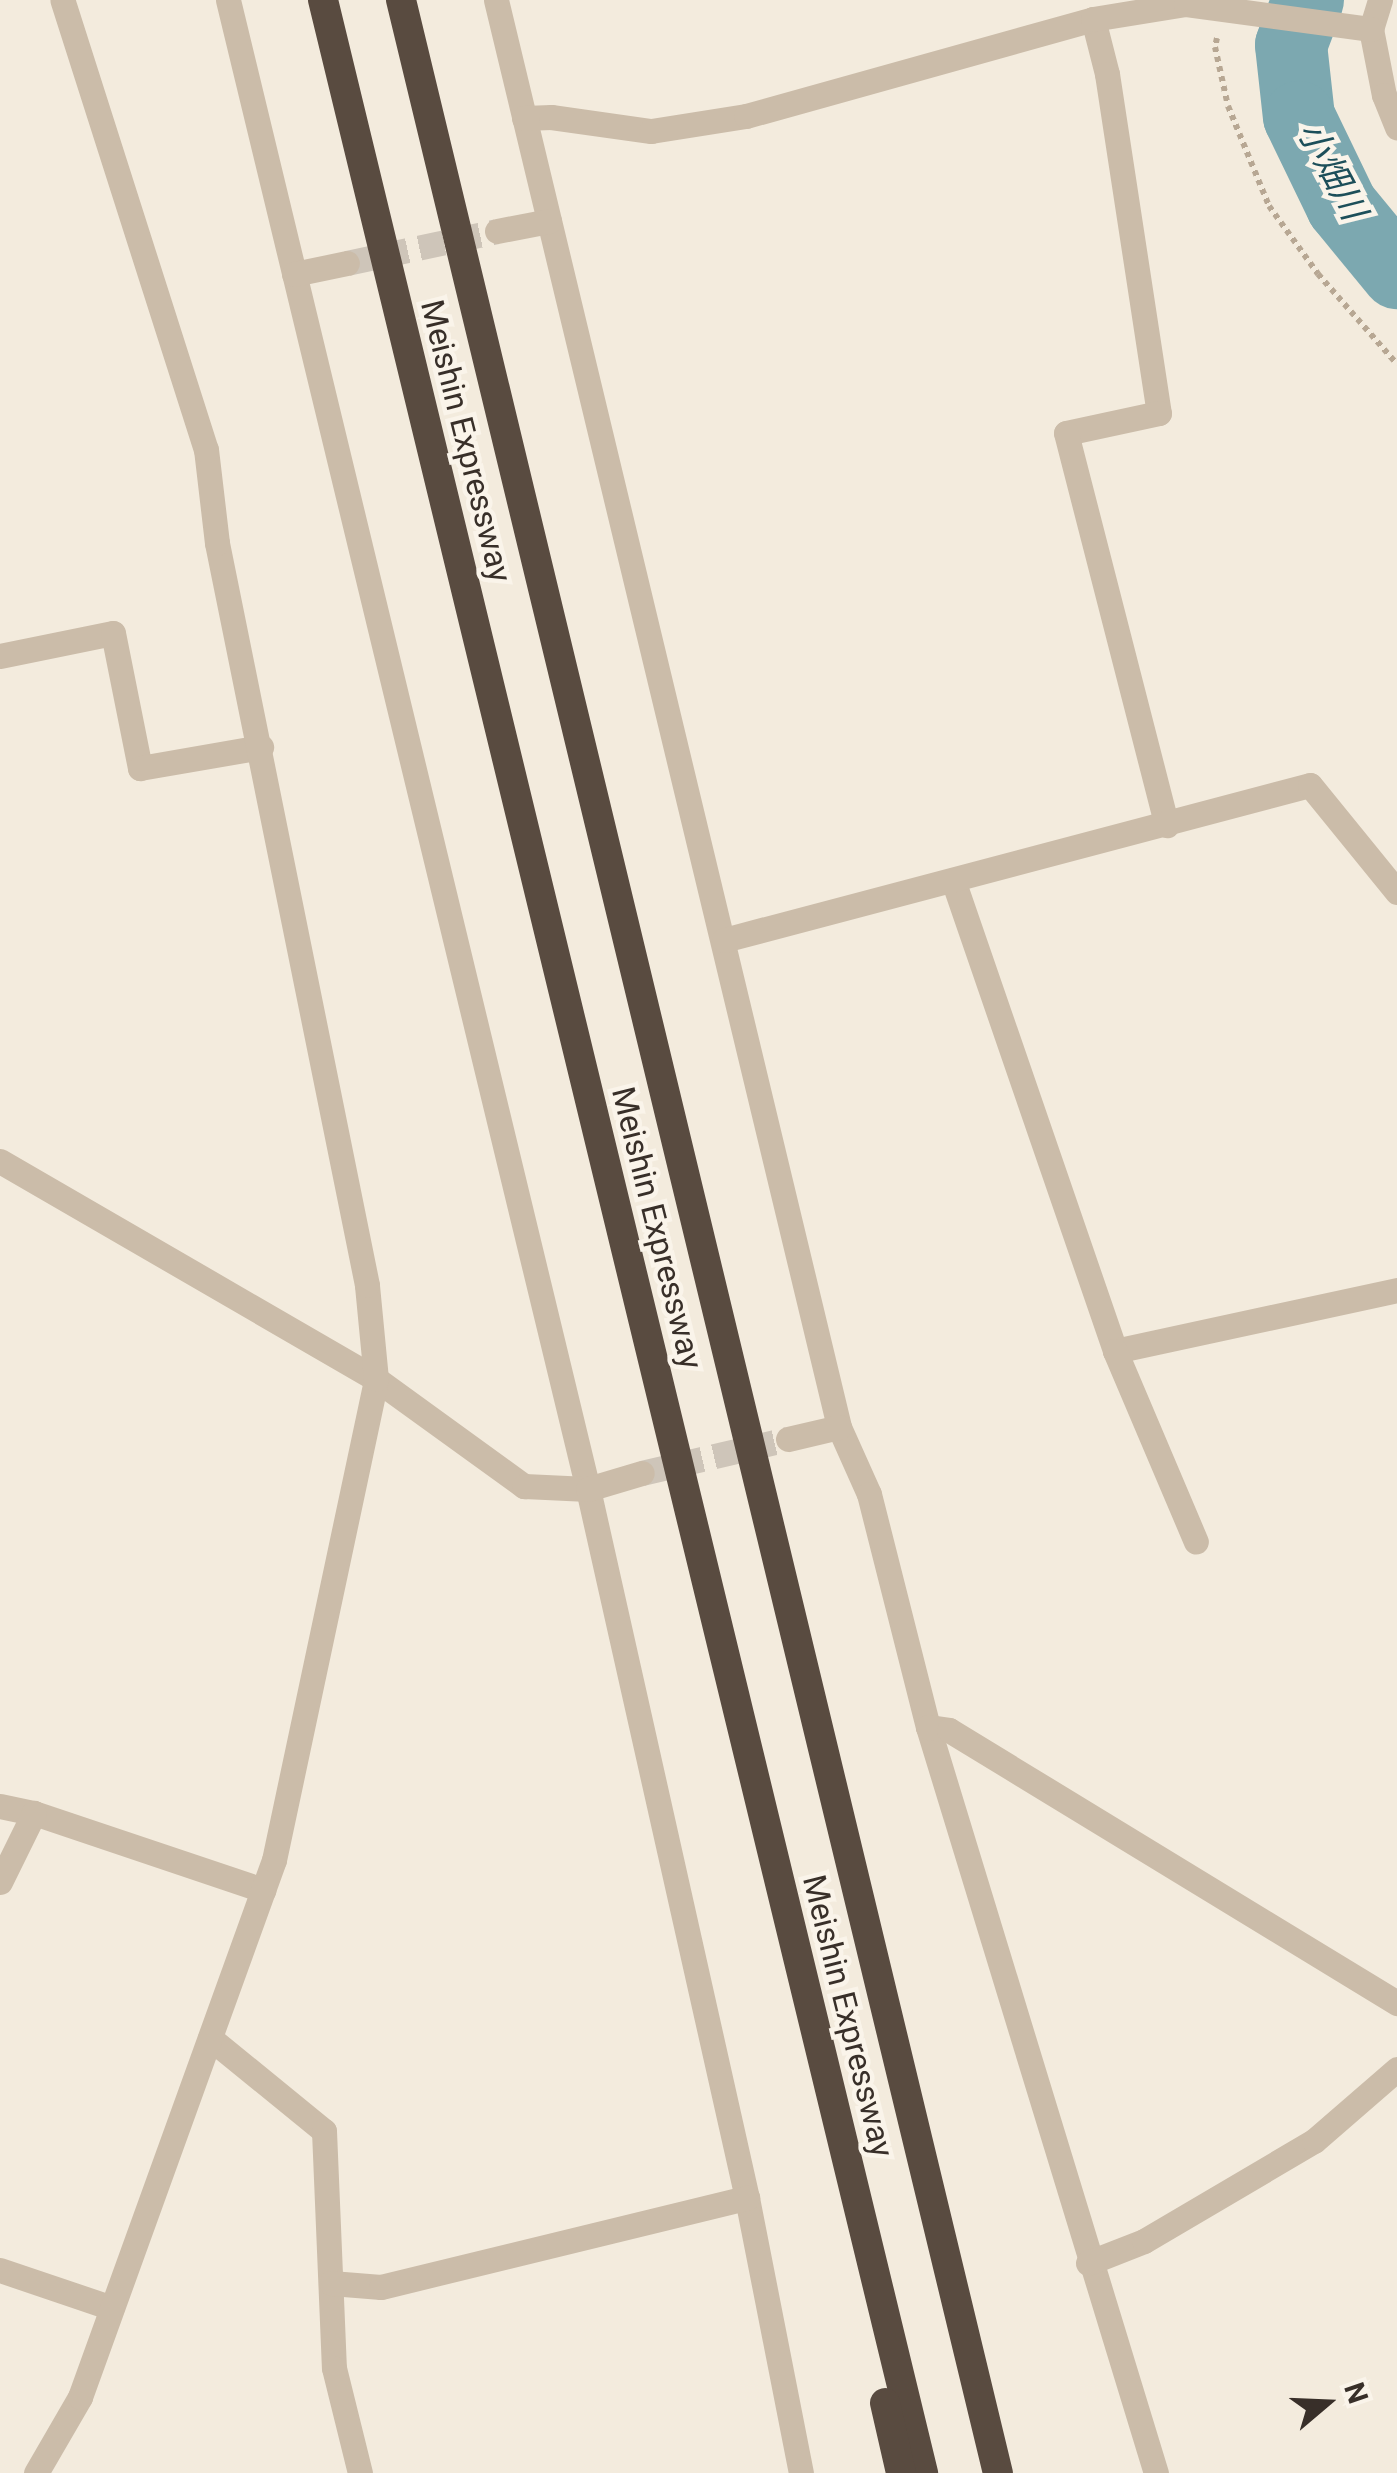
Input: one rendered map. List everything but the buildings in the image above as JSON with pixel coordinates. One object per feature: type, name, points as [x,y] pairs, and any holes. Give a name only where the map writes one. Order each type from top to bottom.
[{"type":"highway","name":"Meishin Expressway","points":[[324,0],[923,2473]]},
{"type":"highway","name":"Meishin Expressway","points":[[401,0],[998,2473]]},
{"type":"highway","points":[[829,2086],[869,2331],[901,2473]]},
{"type":"highway","points":[[909,2105],[1016,2473]]},
{"type":"street","points":[[36,2473],[80,2397],[274,1860],[376,1379],[367,1285],[217,543],[206,450],[62,0]]},
{"type":"street","points":[[228,0],[588,1489],[747,2198],[801,2473]]},
{"type":"street","points":[[496,0],[839,1427],[869,1494],[928,1727],[1088,2263],[1156,2473]]},
{"type":"street","points":[[1362,28],[1380,0]]},
{"type":"street","points":[[524,118],[652,131],[746,116],[1093,19],[1186,4],[1362,28]]},
{"type":"street","points":[[1093,19],[1107,74],[1159,414],[1066,433],[1167,825]]},
{"type":"street","points":[[1362,28],[1397,128]]},
{"type":"street","points":[[497,230],[549,221]]},
{"type":"street","points":[[294,274],[347,263]]},
{"type":"street","points":[[0,656],[113,634],[140,768],[260,747]]},
{"type":"street","points":[[724,940],[1310,784],[1397,892]]},
{"type":"street","points":[[953,880],[1116,1351],[1196,1542]]},
{"type":"street","points":[[0,1161],[376,1379],[524,1486],[588,1489],[642,1473]]},
{"type":"street","points":[[1116,1351],[1397,1290]]},
{"type":"street","points":[[788,1439],[839,1427]]},
{"type":"street","points":[[928,1727],[949,1730],[1397,2003]]},
{"type":"street","points":[[0,1806],[34,1813],[264,1890]]},
{"type":"street","points":[[0,1882],[34,1813]]},
{"type":"street","points":[[210,2038],[324,2131],[334,2368],[360,2473]]},
{"type":"street","points":[[1088,2263],[1144,2240],[1314,2141],[1397,2069]]},
{"type":"street","points":[[330,2283],[381,2287],[747,2198]]},
{"type":"street","points":[[0,2270],[112,2308]]},
{"type":"path","points":[[1225,8],[1215,47],[1221,76],[1228,106],[1269,206],[1318,274],[1397,364]]},
{"type":"waterway","name":"小畑川","points":[[1308,0],[1291,45],[1299,117],[1342,206],[1397,273]]},
{"type":"tunnel","points":[[347,263],[497,231]]},
{"type":"tunnel","points":[[642,1473],[788,1439]]}]
